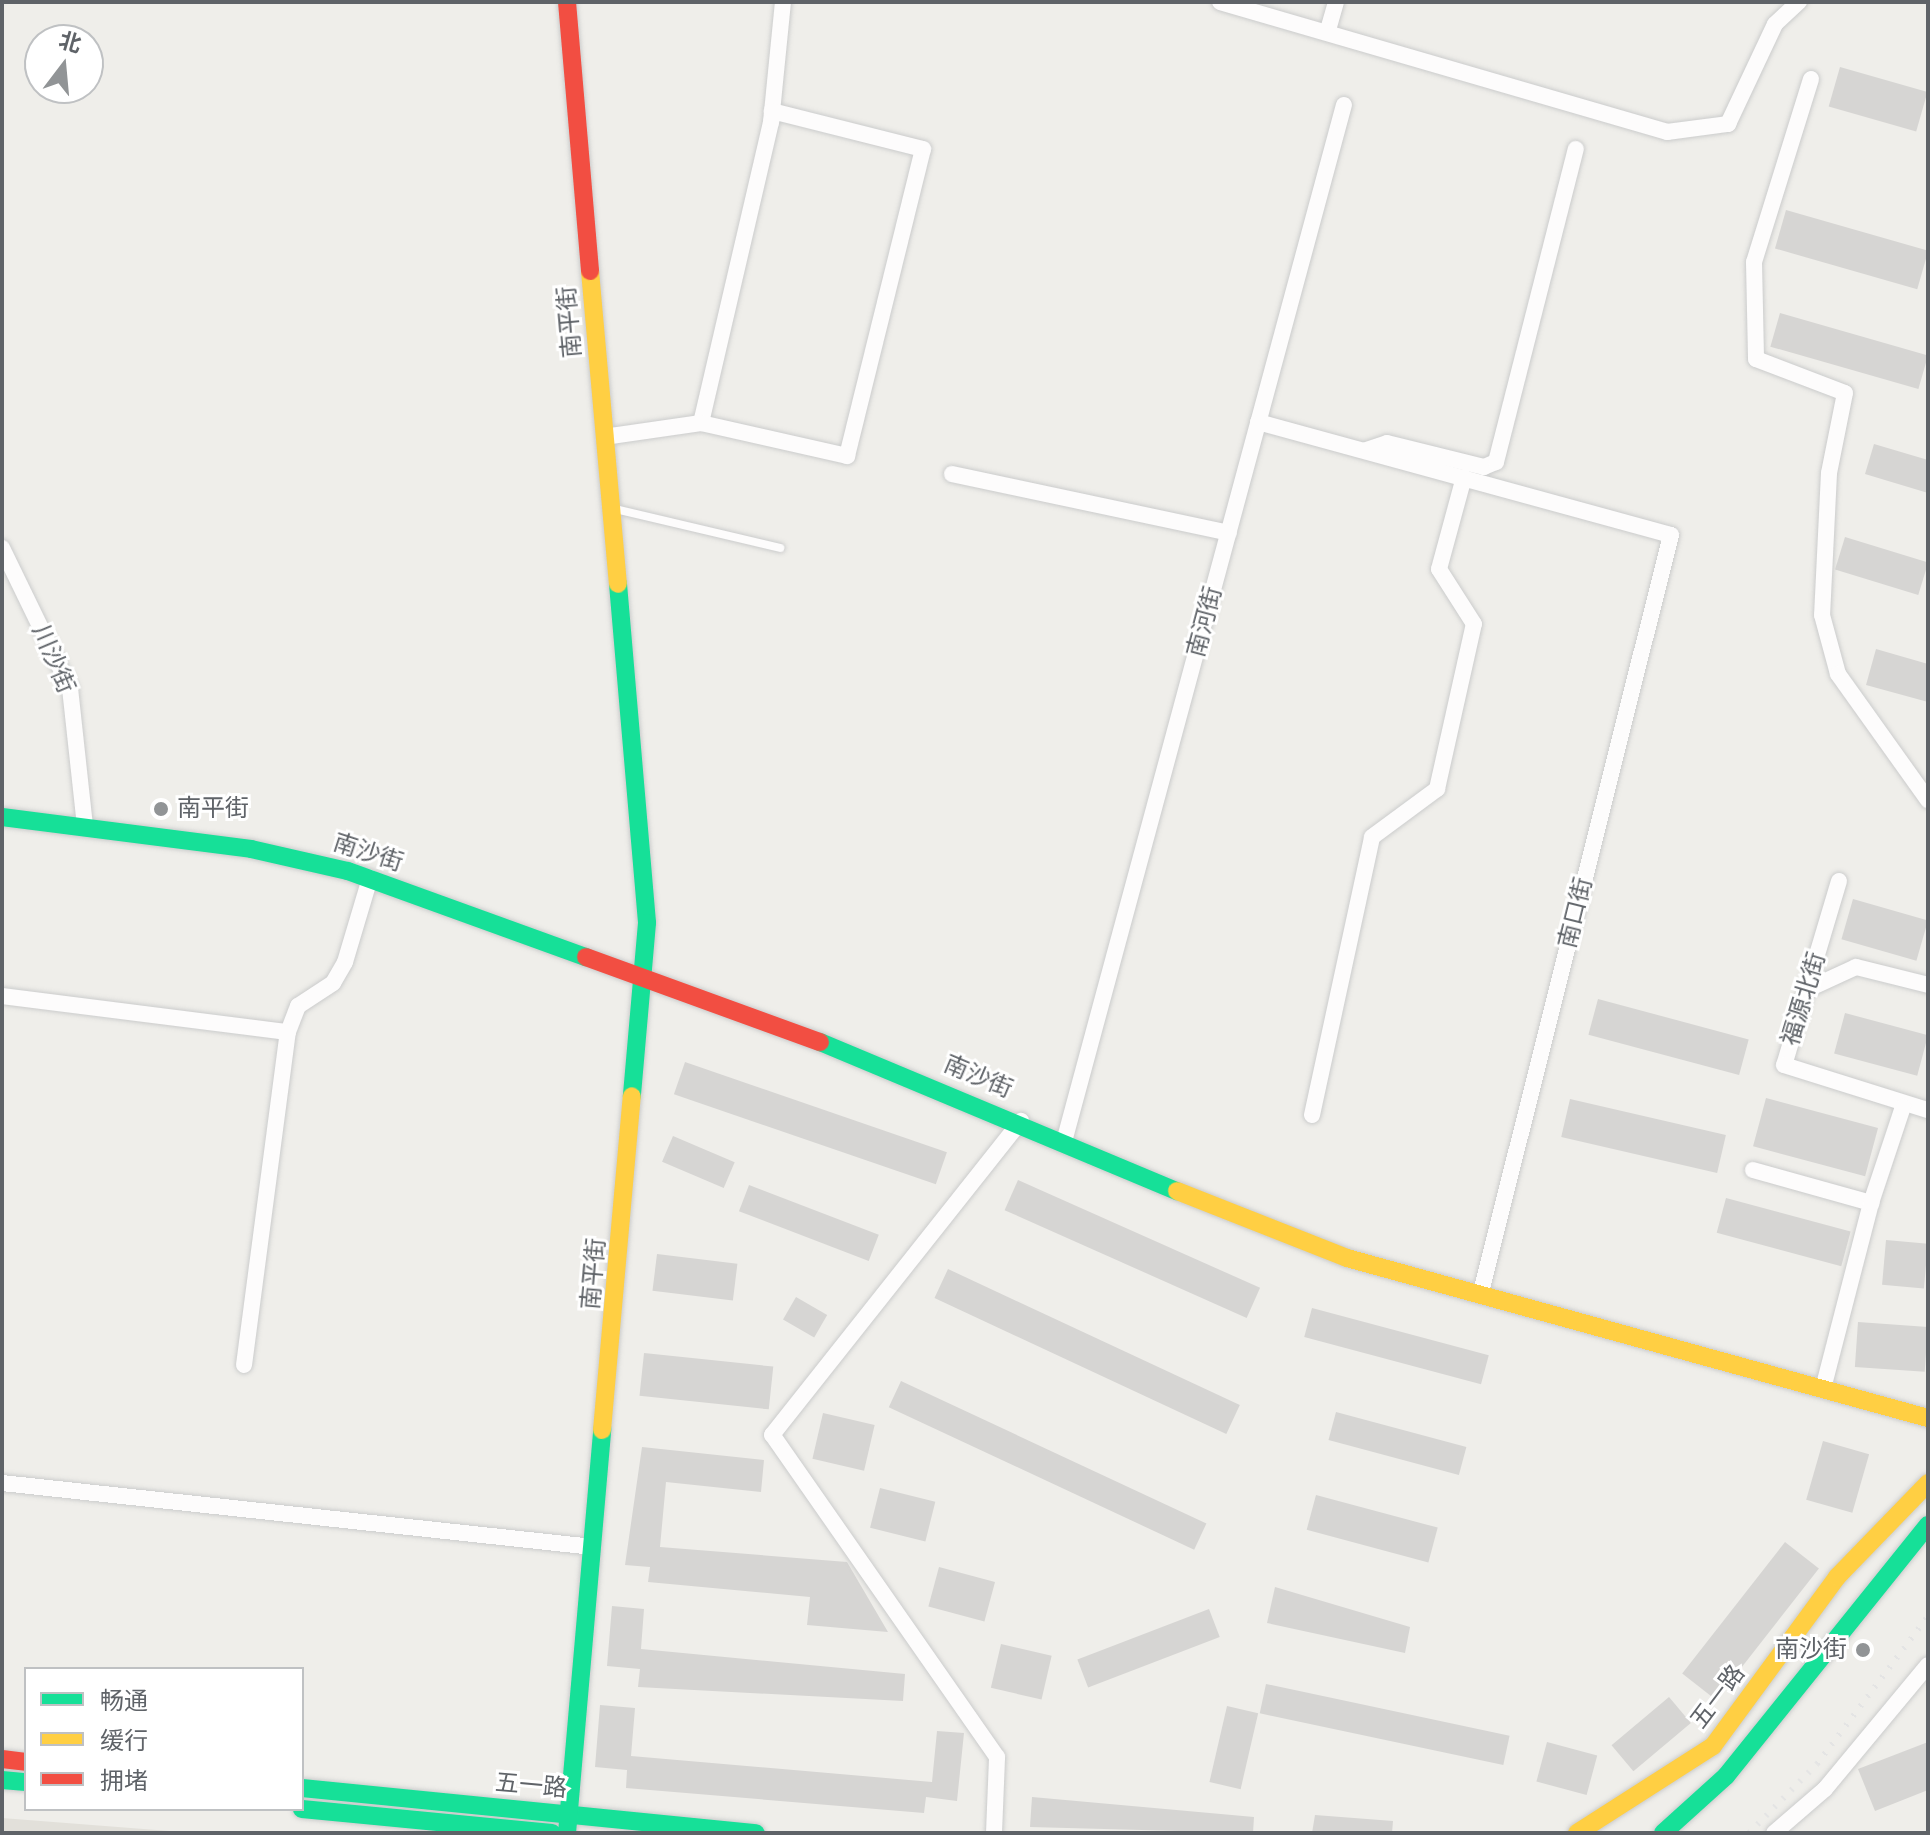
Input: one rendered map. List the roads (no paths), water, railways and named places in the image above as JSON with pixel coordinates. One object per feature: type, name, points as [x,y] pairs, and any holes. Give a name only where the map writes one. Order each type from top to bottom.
[{"type":"street","name":"南平街","points":[[567,2],[647,975],[567,1833]]},
{"type":"street","points":[[701,423],[772,111],[783,2]]},
{"type":"street","points":[[1220,2],[1328,30],[1667,132],[1728,124],[1775,24],[1799,2]]},
{"type":"street","points":[[1328,30],[1336,2]]},
{"type":"street","points":[[1811,79],[1754,262],[1756,359],[1845,393],[1829,473],[1822,615],[1838,674],[1928,800]]},
{"type":"street","name":"南河街","points":[[1065,1138],[1344,105]]},
{"type":"street","points":[[604,437],[701,423],[847,456],[923,149],[772,111]]},
{"type":"street","points":[[1365,451],[1387,443],[1484,467],[1496,462],[1576,149]]},
{"type":"street","points":[[1258,422],[1464,477],[1439,569],[1474,624],[1437,789],[1372,837],[1312,1115]]},
{"type":"street","points":[[952,474],[1229,533]]},
{"type":"street","name":"南口街","points":[[1464,477],[1671,535],[1481,1292]]},
{"type":"street","name":"川沙街","points":[[2,548],[70,688],[85,825]]},
{"type":"street","name":"南沙街","points":[[2,817],[85,825],[301,857],[370,878],[647,975],[1065,1138],[1256,1226],[1928,1418]]},
{"type":"street","points":[[244,1365],[288,1032],[298,1006],[333,983],[345,962],[370,878]]},
{"type":"street","name":"福源北街","points":[[1839,881],[1784,1065],[1903,1107],[1928,1110]]},
{"type":"street","points":[[1806,990],[1856,967],[1928,985]]},
{"type":"street","points":[[2,996],[288,1032]]},
{"type":"street","points":[[1823,1388],[1871,1203],[1903,1107]]},
{"type":"street","points":[[994,1833],[997,1757],[772,1435],[1021,1121]]},
{"type":"street","points":[[1753,1170],[1871,1203]]},
{"type":"street","points":[[2,1483],[593,1547]]},
{"type":"street","name":"五一路","points":[[1577,1833],[1713,1746],[1837,1577],[1928,1483]]},
{"type":"street","points":[[1663,1833],[1726,1776],[1928,1525]]},
{"type":"street","points":[[1774,1833],[1825,1789],[1928,1665]]},
{"type":"street","points":[[2,1759],[24,1762]]},
{"type":"street","points":[[2,1780],[24,1782]]},
{"type":"street","name":"五一路","points":[[304,1788],[756,1833]]},
{"type":"street","name":"五一路","points":[[304,1809],[552,1833]]},
{"type":"street","points":[[474,1833],[499,1828]]},
{"type":"lane","points":[[611,508],[780,548]]},
{"type":"railway","points":[[1749,1833],[1817,1764],[1928,1616]]},
{"type":"place","name":"南平街","points":[[161,809]]},
{"type":"place","name":"南沙街","points":[[1863,1650]]}]
